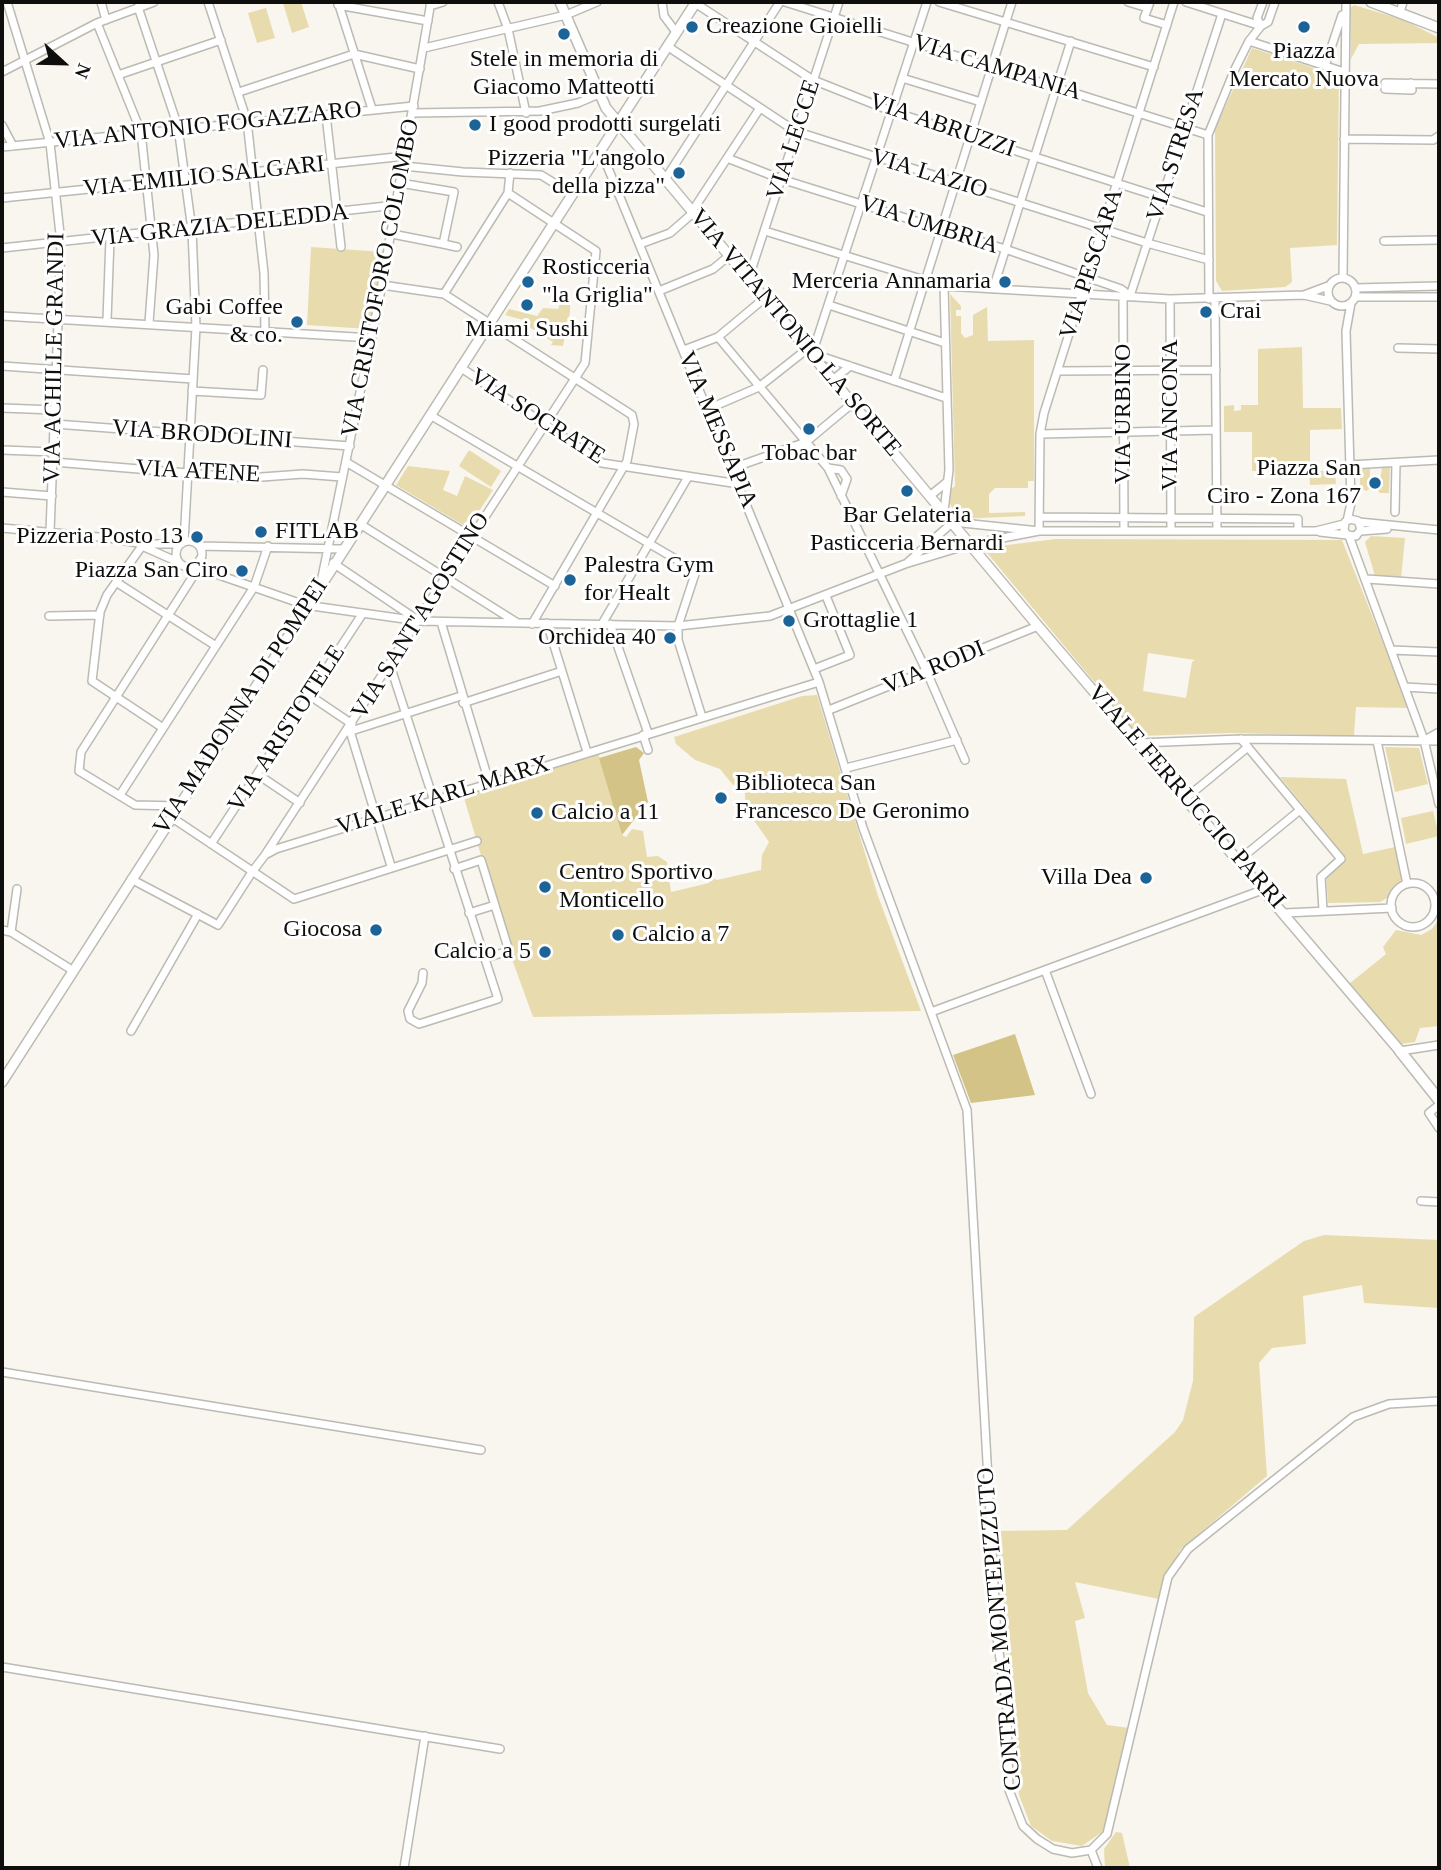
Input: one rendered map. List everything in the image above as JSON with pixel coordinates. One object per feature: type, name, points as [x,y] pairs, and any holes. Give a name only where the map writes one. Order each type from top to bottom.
[{"type":"main road","points":[[1400,1051],[1439,1100]]},
{"type":"street","name":"VIA ACHILLE GRANDI","points":[[7,2],[23,63],[50,143],[61,243],[50,532]]},
{"type":"street","points":[[101,2],[106,20]]},
{"type":"street","points":[[208,2],[247,121],[264,273],[265,332]]},
{"type":"street","points":[[431,4],[443,2]]},
{"type":"street","points":[[498,2],[508,29],[526,113]]},
{"type":"street","name":"VIA VITANTONIO LA SORTE","points":[[560,2],[606,108],[971,544]]},
{"type":"street","points":[[424,48],[566,15],[597,2]]},
{"type":"street","points":[[662,2],[664,16],[676,32]]},
{"type":"street","name":"VIA MADONNA DI POMPEI","points":[[2,1082],[305,605],[360,524],[695,2]]},
{"type":"street","name":"VIA ABRUZZI","points":[[695,2],[813,80],[891,111],[1207,212]]},
{"type":"street","points":[[666,178],[783,2]]},
{"type":"street","name":"VIA CAMPANIA","points":[[783,2],[1140,111],[1208,135]]},
{"type":"street","name":"VIA LECCE","points":[[749,278],[839,2]]},
{"type":"street","points":[[708,410],[759,387],[812,352],[927,2]]},
{"type":"street","points":[[939,2],[1154,66]]},
{"type":"street","points":[[894,381],[1012,2]]},
{"type":"street","points":[[1128,2],[1149,5],[1144,18],[1167,25]]},
{"type":"street","name":"VIA PESCARA","points":[[1039,531],[1040,434],[1174,2]]},
{"type":"street","points":[[1186,2],[1261,26]]},
{"type":"street","points":[[1261,26],[1258,18],[1263,2]]},
{"type":"street","points":[[1217,531],[1216,370],[1207,212],[1208,135],[1250,41],[1261,26],[1268,22],[1275,2]]},
{"type":"street","points":[[1371,2],[1402,7],[1438,28]]},
{"type":"street","points":[[2,72],[97,23],[149,3]]},
{"type":"street","points":[[372,109],[338,3],[428,21]]},
{"type":"street","name":"VIA CRISTOFORO COLOMBO","points":[[321,582],[392,234],[431,4]]},
{"type":"street","points":[[1325,66],[1345,5]]},
{"type":"street","points":[[1343,278],[1345,5]]},
{"type":"street","points":[[138,7],[177,127],[192,230],[196,327],[183,543],[176,555],[181,564]]},
{"type":"street","name":"VIA STRESA","points":[[1126,296],[1163,198],[1222,14]]},
{"type":"street","points":[[97,23],[141,132],[152,233],[149,323]]},
{"type":"street","points":[[118,75],[221,40]]},
{"type":"street","points":[[993,289],[1071,41]]},
{"type":"street","points":[[1250,41],[1344,72]]},
{"type":"street","name":"VIA LAZIO","points":[[667,46],[796,131],[1147,243],[1209,260]]},
{"type":"street","points":[[239,92],[354,54],[420,69]]},
{"type":"street","points":[[902,78],[981,102]]},
{"type":"street","points":[[1411,83],[1439,84]]},
{"type":"street","name":"VIA ANTONIO FOGAZZARO","points":[[2,147],[372,109],[526,113],[578,103],[599,94]]},
{"type":"street","points":[[640,244],[670,233],[694,211],[760,108]]},
{"type":"street","points":[[326,115],[341,247]]},
{"type":"street","points":[[2,125],[13,146]]},
{"type":"street","points":[[1344,139],[1433,140],[1439,136]]},
{"type":"street","name":"VIA MESSAPIA","points":[[601,151],[819,682],[867,839],[931,1012]]},
{"type":"street","name":"VIA EMILIO SALGARI","points":[[2,198],[406,156]]},
{"type":"street","name":"VIA UMBRIA","points":[[727,158],[781,179],[1005,248],[1121,289],[1126,296]]},
{"type":"street","points":[[404,166],[541,175],[572,194]]},
{"type":"street","points":[[444,294],[508,193],[510,173]]},
{"type":"street","points":[[400,183],[454,192],[443,244]]},
{"type":"street","points":[[508,193],[554,222]]},
{"type":"street","name":"VIA GRAZIA DELEDDA","points":[[2,248],[110,239],[396,205]]},
{"type":"street","name":"VIA SANT'AGOSTINO","points":[[265,855],[350,729],[470,538],[585,363],[589,345],[596,251],[554,222]]},
{"type":"street","points":[[765,231],[944,286],[1170,299],[1304,295],[1333,303],[1439,297]]},
{"type":"street","points":[[392,234],[457,247]]},
{"type":"street","points":[[107,320],[110,239]]},
{"type":"street","points":[[1384,241],[1439,240]]},
{"type":"street","points":[[659,291],[713,269],[730,254]]},
{"type":"street","points":[[1304,295],[1343,278],[1355,288],[1439,286]]},
{"type":"street","points":[[382,285],[444,294],[632,415],[631,446],[623,468],[532,624]]},
{"type":"street","points":[[944,286],[947,482],[944,511]]},
{"type":"street","points":[[1328,286],[1346,331]]},
{"type":"street","points":[[1355,288],[1346,331],[1352,522],[1362,565],[1424,740],[1439,804]]},
{"type":"street","name":"VIA URBINO","points":[[1124,531],[1126,296]]},
{"type":"street","points":[[684,350],[718,337],[766,297]]},
{"type":"street","name":"VIA ANCONA","points":[[1170,299],[1171,531]]},
{"type":"street","points":[[829,305],[945,343]]},
{"type":"street","points":[[2,316],[107,320],[372,338]]},
{"type":"street","points":[[718,337],[828,468],[926,670],[965,760]]},
{"type":"street","points":[[1398,348],[1439,349]]},
{"type":"street","points":[[812,352],[946,398]]},
{"type":"street","points":[[2,366],[193,379]]},
{"type":"street","points":[[834,379],[850,366]]},
{"type":"street","name":"VIA SOCRATE","points":[[460,367],[546,422],[602,463],[739,484]]},
{"type":"street","points":[[192,391],[261,395],[263,370]]},
{"type":"street","points":[[1058,371],[1216,370]]},
{"type":"street","points":[[733,468],[806,442],[854,402]]},
{"type":"street","points":[[2,408],[55,410]]},
{"type":"street","points":[[430,415],[696,571],[678,626],[678,640],[702,717]]},
{"type":"street","name":"VIA BRODOLINI","points":[[55,425],[350,446]]},
{"type":"street","points":[[1040,434],[1216,430]]},
{"type":"street","points":[[2,450],[54,452]]},
{"type":"street","points":[[1349,465],[1396,463],[1401,460],[1439,460]]},
{"type":"street","points":[[346,461],[470,538],[555,586]]},
{"type":"street","name":"VIA ATENE","points":[[54,462],[248,478],[303,474],[342,477]]},
{"type":"street","points":[[1395,512],[1396,463]]},
{"type":"street","points":[[828,468],[841,470],[847,479],[841,496]]},
{"type":"street","points":[[648,750],[646,734],[606,624],[648,543],[688,477]]},
{"type":"street","points":[[931,495],[947,482]]},
{"type":"street","points":[[2,492],[52,495]]},
{"type":"street","points":[[1039,517],[1298,519],[1298,531]]},
{"type":"street","points":[[905,564],[953,522],[1039,531],[1316,531],[1354,534],[1405,528]]},
{"type":"street","points":[[1352,522],[1354,534]]},
{"type":"street","points":[[1316,531],[1352,522],[1439,530]]},
{"type":"street","points":[[360,524],[519,624]]},
{"type":"street","points":[[2,528],[139,545],[192,542],[199,546],[343,549]]},
{"type":"street","points":[[139,545],[197,570],[305,605],[419,621],[678,626],[770,616],[905,564],[971,544],[1039,531]]},
{"type":"street","name":"VIALE FERRUCCIO PARRI","points":[[971,544],[1400,1051]]},
{"type":"street","points":[[139,545],[100,615],[92,681],[163,728]]},
{"type":"street","points":[[199,546],[202,565],[216,574]]},
{"type":"street","points":[[120,796],[254,587],[268,547]]},
{"type":"street","points":[[328,550],[328,557],[419,621]]},
{"type":"street","points":[[181,564],[195,565],[200,559]]},
{"type":"street","points":[[178,806],[135,805],[79,771],[81,752],[197,570]]},
{"type":"street","points":[[1367,579],[1439,584]]},
{"type":"street","points":[[116,582],[216,646]]},
{"type":"street","points":[[814,669],[850,655],[826,596]]},
{"type":"street","name":"VIA ARISTOTELE","points":[[211,844],[363,613]]},
{"type":"street","points":[[49,616],[100,615]]},
{"type":"street","points":[[440,622],[489,782]]},
{"type":"street","points":[[547,623],[587,752]]},
{"type":"street","name":"VIA RODI","points":[[829,710],[1038,626]]},
{"type":"street","points":[[1392,650],[1439,652]]},
{"type":"street","points":[[390,665],[447,849],[498,999],[419,1024],[410,1019],[408,1011],[424,973]]},
{"type":"street","points":[[350,729],[562,671]]},
{"type":"street","name":"VIALE KARL MARX","points":[[265,855],[276,849],[376,817],[819,682]]},
{"type":"street","points":[[1405,687],[1439,689]]},
{"type":"street","points":[[309,695],[350,729],[390,866]]},
{"type":"street","points":[[1424,740],[1439,732]]},
{"type":"street","points":[[1241,739],[1341,859],[1321,877],[1323,910]]},
{"type":"street","points":[[1139,743],[1241,739],[1439,741]]},
{"type":"street","points":[[846,768],[957,740]]},
{"type":"street","points":[[1377,741],[1407,884]]},
{"type":"street","points":[[1186,798],[1248,747]]},
{"type":"street","points":[[257,774],[300,803]]},
{"type":"street","points":[[1239,860],[1300,810]]},
{"type":"street","points":[[171,817],[294,900],[390,866],[477,841]]},
{"type":"street","points":[[131,879],[218,925],[265,855]]},
{"type":"street","points":[[454,869],[481,860],[509,951],[485,958]]},
{"type":"street","points":[[1407,884],[1423,886],[1437,901],[1431,917],[1413,927],[1399,922],[1392,908],[1395,893],[1407,884]]},
{"type":"street","points":[[11,932],[17,889]]},
{"type":"street","points":[[931,1012],[1265,889]]},
{"type":"street","points":[[469,914],[495,905]]},
{"type":"street","points":[[1285,913],[1392,908]]},
{"type":"street","points":[[131,1031],[198,914]]},
{"type":"street","points":[[2,930],[11,932],[72,971]]},
{"type":"street","points":[[1045,970],[1091,1094]]},
{"type":"street","name":"CONTRADA MONTEPIZZUTO","points":[[931,1012],[967,1110],[997,1637],[1007,1710],[1009,1790],[1023,1826],[1037,1839],[1054,1849],[1072,1853],[1091,1850]]},
{"type":"street","points":[[1400,1051],[1439,1045]]},
{"type":"street","points":[[1439,1105],[1429,1113],[1439,1128]]},
{"type":"street","points":[[1421,1201],[1439,1202]]},
{"type":"street","points":[[2,1372],[481,1450]]},
{"type":"street","points":[[1098,1868],[1091,1850],[1107,1833],[1114,1815],[1168,1577],[1188,1549],[1353,1417],[1389,1404],[1439,1401]]},
{"type":"street","points":[[2,1667],[500,1749]]},
{"type":"street","points":[[404,1868],[425,1736]]},
{"type":"shaded area","points":[[301,2],[309,27],[292,33],[283,3]]},
{"type":"shaded area","points":[[1354,5],[1404,20],[1439,38],[1439,43],[1359,44],[1351,59],[1350,8]]},
{"type":"shaded area","points":[[266,8],[275,38],[257,43],[248,13]]},
{"type":"shaded area","points":[[1252,48],[1339,76],[1337,245],[1290,248],[1292,282],[1285,287],[1222,291],[1216,281],[1215,129]]},
{"type":"shaded area","points":[[311,247],[384,252],[368,329],[307,325]]},
{"type":"shaded area","points":[[950,294],[961,306],[961,310],[956,310],[956,316],[961,316],[961,333],[965,338],[973,335],[973,315],[987,307],[988,341],[1034,340],[1034,481],[1028,481],[1028,488],[995,488],[989,494],[989,513],[1025,512],[1025,516],[957,519],[948,499],[949,491],[955,486]]},
{"type":"shaded area","points":[[561,300],[570,301],[563,346],[551,345],[553,342],[529,327],[531,322],[505,315],[509,309],[537,316],[543,308],[558,309]]},
{"type":"shaded area","points":[[1302,347],[1303,408],[1341,408],[1342,429],[1310,430],[1310,471],[1335,471],[1336,484],[1310,485],[1309,471],[1252,471],[1252,432],[1224,432],[1224,406],[1234,405],[1234,411],[1241,410],[1241,405],[1258,405],[1258,349]]},
{"type":"shaded area","points":[[469,450],[501,471],[491,487],[459,466]]},
{"type":"shaded area","points":[[408,466],[450,471],[443,490],[457,496],[465,476],[493,490],[468,528],[396,485]]},
{"type":"shaded area","points":[[1360,468],[1370,468],[1370,479],[1380,480],[1382,468],[1390,468],[1389,493],[1380,493],[1374,486],[1366,491],[1360,488]]},
{"type":"shaded area","points":[[1371,536],[1405,538],[1401,578],[1375,576],[1365,542]]},
{"type":"shaded area","points":[[1056,539],[1342,540],[1409,708],[1356,707],[1354,736],[1230,733],[1139,736],[983,548]],"holes":[[[1148,653],[1195,660],[1192,662],[1186,698],[1143,691]]]},
{"type":"shaded area","name":"Centro Sportivo Monticello","points":[[817,695],[878,896],[921,1011],[533,1017],[509,951],[462,791],[597,749],[622,835],[626,837],[632,829],[643,831],[647,857],[658,856],[667,862],[671,892],[709,883],[709,876],[717,880],[761,870],[762,855],[769,842],[746,809],[744,783],[733,785],[720,769],[695,760],[676,744],[674,737],[802,696]]},
{"type":"shaded area","points":[[636,747],[644,753],[639,760],[648,802],[622,835],[599,758]]},
{"type":"shaded area","points":[[1385,747],[1419,748],[1428,784],[1395,792]]},
{"type":"shaded area","points":[[1280,777],[1346,779],[1363,854],[1395,847],[1402,879],[1387,898],[1380,902],[1328,903],[1326,876],[1346,858]]},
{"type":"shaded area","points":[[1433,811],[1439,836],[1406,844],[1401,818]]},
{"type":"shaded area","points":[[1439,919],[1439,1026],[1420,1028],[1415,1042],[1401,1044],[1349,984],[1386,954],[1383,947],[1396,930],[1421,935],[1432,929]]},
{"type":"shaded area","points":[[1015,1034],[1035,1095],[971,1103],[953,1055]]},
{"type":"shaded area","points":[[1324,1235],[1439,1240],[1439,1308],[1364,1303],[1362,1285],[1303,1296],[1306,1344],[1272,1348],[1259,1363],[1267,1476],[1180,1550],[1159,1599],[1075,1582],[1085,1618],[1075,1621],[1088,1693],[1107,1725],[1130,1728],[1105,1830],[1082,1846],[1052,1841],[1031,1826],[1019,1795],[995,1531],[1067,1530],[1175,1432],[1183,1420],[1193,1381],[1194,1317],[1304,1241]]},
{"type":"shaded area","points":[[1116,1832],[1122,1833],[1130,1868],[1105,1868],[1104,1849]]},
{"type":"place","name":"Creazione Gioielli","points":[[692,27]]},
{"type":"place","name":"Piazza Mercato Nuova","points":[[1304,27]]},
{"type":"place","name":"Stele in memoria di Giacomo Matteotti","points":[[564,34]]},
{"type":"place","name":"I good prodotti surgelati","points":[[475,125]]},
{"type":"place","name":"Pizzeria \"L'angolo della pizza\"","points":[[679,173]]},
{"type":"place","name":"Rosticceria \"la Griglia\"","points":[[528,282]]},
{"type":"place","name":"Merceria Annamaria","points":[[1005,282]]},
{"type":"place","name":"Miami Sushi","points":[[527,305]]},
{"type":"place","name":"Crai","points":[[1206,312]]},
{"type":"place","name":"Gabi Coffee & co.","points":[[297,322]]},
{"type":"place","name":"Tobac bar","points":[[809,429]]},
{"type":"place","name":"Piazza San Ciro - Zona 167","points":[[1375,483]]},
{"type":"place","name":"Bar Gelateria Pasticceria Bernardi","points":[[907,491]]},
{"type":"place","name":"FITLAB","points":[[261,532]]},
{"type":"place","name":"Pizzeria Posto 13","points":[[197,537]]},
{"type":"place","name":"Piazza San Ciro","points":[[242,571]]},
{"type":"place","name":"Palestra Gym for Healt","points":[[570,580]]},
{"type":"place","name":"Grottaglie 1","points":[[789,621]]},
{"type":"place","name":"Orchidea 40","points":[[670,638]]},
{"type":"place","name":"Biblioteca San Francesco De Geronimo","points":[[721,798]]},
{"type":"place","name":"Calcio a 11","points":[[537,813]]},
{"type":"place","name":"Villa Dea","points":[[1146,878]]},
{"type":"place","name":"Centro Sportivo Monticello","points":[[545,887]]},
{"type":"place","name":"Giocosa","points":[[376,930]]},
{"type":"place","name":"Calcio a 7","points":[[618,935]]},
{"type":"place","name":"Calcio a 5","points":[[545,952]]}]
